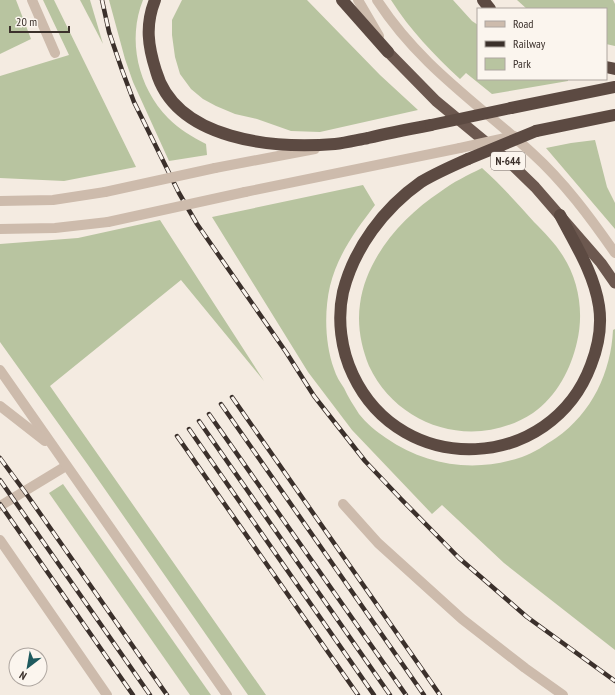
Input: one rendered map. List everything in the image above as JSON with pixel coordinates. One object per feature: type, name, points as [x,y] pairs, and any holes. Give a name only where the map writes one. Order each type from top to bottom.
[{"type":"highway","points":[[156,0],[148,27],[150,48],[157,76],[169,98],[179,109],[194,120],[211,129],[258,142],[298,146],[337,144],[615,87]]},
{"type":"highway","points":[[342,0],[388,52]]},
{"type":"highway","name":"N-644","points":[[388,52],[436,101],[504,158],[534,187],[601,263],[615,283]]},
{"type":"highway","points":[[560,215],[589,271],[599,307],[599,332],[597,345],[589,371],[578,392],[565,408],[541,429],[523,439],[502,446],[484,449],[462,450],[434,445],[410,436],[383,417],[373,406],[357,383],[351,370],[344,347],[341,320],[342,298],[355,257],[384,215],[397,202],[422,182],[468,159],[536,131],[615,115]]},
{"type":"street","points":[[32,0],[55,53]]},
{"type":"street","points":[[358,0],[388,52]]},
{"type":"street","points":[[377,0],[415,50],[436,71],[532,153],[561,182],[594,223],[615,253]]},
{"type":"street","points":[[478,0],[488,8]]},
{"type":"street","points":[[0,229],[55,228],[108,222],[536,131]]},
{"type":"street","points":[[0,201],[53,200],[105,192],[215,168],[337,144]]},
{"type":"street","points":[[0,370],[227,695]]},
{"type":"street","points":[[0,406],[53,447]]},
{"type":"street","points":[[0,506],[66,466]]},
{"type":"street","points":[[343,504],[378,543],[462,619],[525,668],[564,695]]},
{"type":"street","points":[[0,540],[107,695]]},
{"type":"green space","points":[[0,0],[16,0],[31,39],[0,54]]},
{"type":"green space","points":[[43,0],[54,0],[136,167],[64,181],[0,178],[0,76],[69,55]]},
{"type":"green space","points":[[80,0],[90,0],[103,44]]},
{"type":"green space","points":[[109,0],[143,0],[138,15],[136,47],[138,62],[143,78],[149,92],[158,106],[177,126],[206,144],[207,155],[169,161],[133,82],[125,59]]},
{"type":"green space","points":[[182,0],[307,0],[380,75],[418,110],[320,132],[291,131],[257,119],[235,114],[216,106],[203,99],[191,89],[180,74],[175,57],[172,35],[172,20]]},
{"type":"green space","points":[[391,0],[453,0],[472,21],[477,24],[477,80],[568,81],[492,94],[466,73],[460,79],[423,42],[406,22]]},
{"type":"green space","points":[[517,0],[613,0],[615,4],[615,46],[607,44],[607,8],[526,8]]},
{"type":"green space","points":[[595,140],[607,187],[615,203],[615,229],[546,148]]},
{"type":"green space","points":[[482,168],[534,222],[563,256],[573,276],[579,298],[580,320],[577,342],[567,372],[556,390],[542,406],[533,413],[510,424],[487,430],[463,431],[440,427],[418,418],[399,405],[382,387],[369,366],[364,351],[359,328],[359,312],[364,287],[370,271],[388,240],[412,214],[426,202],[445,188]]},
{"type":"green space","points":[[363,185],[375,205],[348,243],[333,274],[327,306],[327,339],[336,374],[359,414],[375,430],[402,448],[435,461],[469,465],[487,465],[504,462],[522,457],[535,451],[569,428],[589,404],[604,376],[613,330],[615,329],[615,650],[504,563],[442,505],[432,514],[352,430],[308,372],[212,217]]},
{"type":"green space","points":[[160,220],[264,381],[181,280],[50,386],[266,695],[248,695],[88,465],[0,342],[0,244],[78,238]]},
{"type":"green space","points":[[63,484],[211,695],[190,695],[49,493]]},
{"type":"railway","points":[[102,0],[109,32],[134,102],[179,193],[197,224],[286,352],[314,396],[365,461],[459,558],[527,617],[615,681]]},
{"type":"railway","points":[[232,397],[440,695]]},
{"type":"railway","points":[[221,404],[424,695]]},
{"type":"railway","points":[[209,414],[406,695]]},
{"type":"railway","points":[[199,421],[390,695]]},
{"type":"railway","points":[[189,429],[374,695]]},
{"type":"railway","points":[[177,436],[358,695]]},
{"type":"railway","points":[[0,458],[167,695]]},
{"type":"railway","points":[[0,480],[150,695]]},
{"type":"railway","points":[[0,504],[133,695]]}]
